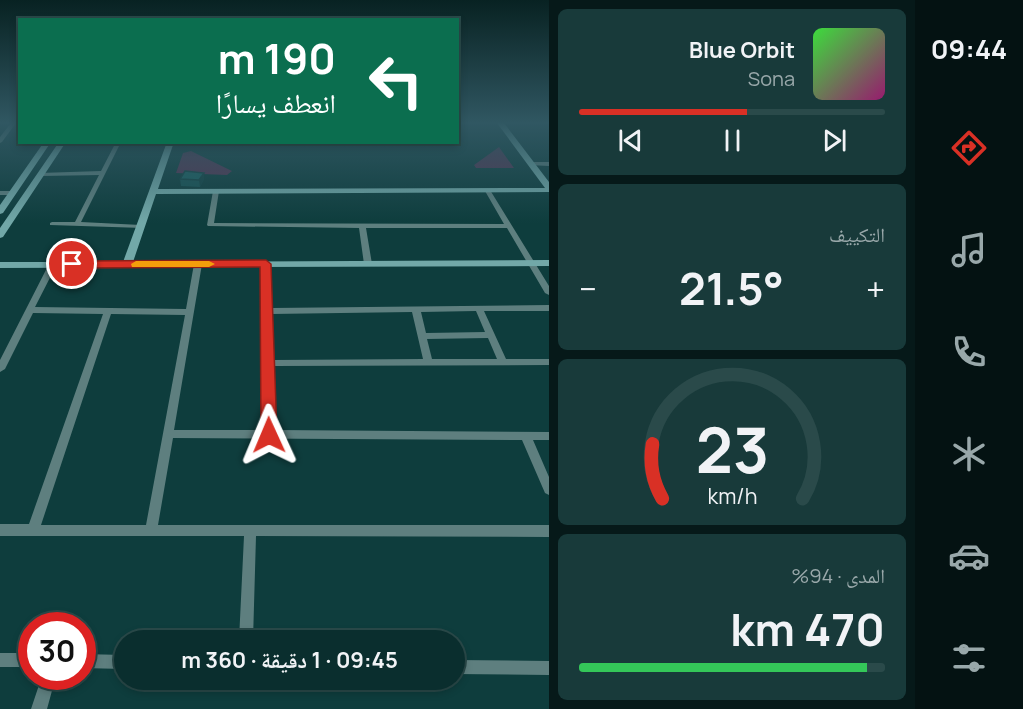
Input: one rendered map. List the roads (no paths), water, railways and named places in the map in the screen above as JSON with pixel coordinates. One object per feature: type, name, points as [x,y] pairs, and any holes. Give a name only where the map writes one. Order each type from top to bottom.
[{"type":"street","points":[[0,211],[38,156]]},
{"type":"street","points":[[0,236],[53,156]]},
{"type":"street","points":[[77,224],[112,156]]},
{"type":"street","points":[[128,264],[166,156]]},
{"type":"street","points":[[525,156],[549,189]]},
{"type":"street","points":[[531,164],[549,164]]},
{"type":"street","points":[[41,174],[103,173]]},
{"type":"street","points":[[155,192],[549,189]]},
{"type":"street","points":[[216,191],[210,225],[509,226]]},
{"type":"street","points":[[488,191],[549,293]]},
{"type":"street","points":[[0,194],[13,193]]},
{"type":"street","points":[[52,224],[141,227]]},
{"type":"street","points":[[362,226],[368,264]]},
{"type":"street","points":[[0,265],[549,263]]},
{"type":"street","points":[[0,369],[53,264]]},
{"type":"street","points":[[152,531],[198,264]]},
{"type":"street","points":[[266,264],[269,435]]},
{"type":"street","points":[[266,311],[549,308]]},
{"type":"street","points":[[479,309],[503,363]]},
{"type":"street","points":[[30,310],[190,312]]},
{"type":"street","points":[[416,310],[428,363]]},
{"type":"street","points":[[33,530],[108,311]]},
{"type":"street","points":[[422,336],[490,335]]},
{"type":"street","points":[[267,363],[549,362]]},
{"type":"street","points":[[168,434],[549,436]]},
{"type":"street","points":[[526,436],[549,490]]},
{"type":"street","points":[[0,530],[549,531]]},
{"type":"street","points":[[246,630],[250,531]]},
{"type":"street","points":[[0,660],[18,660]]},
{"type":"street","points":[[96,661],[114,662]]},
{"type":"street","points":[[465,667],[549,668]]},
{"type":"street","points":[[39,709],[45,690]]}]
